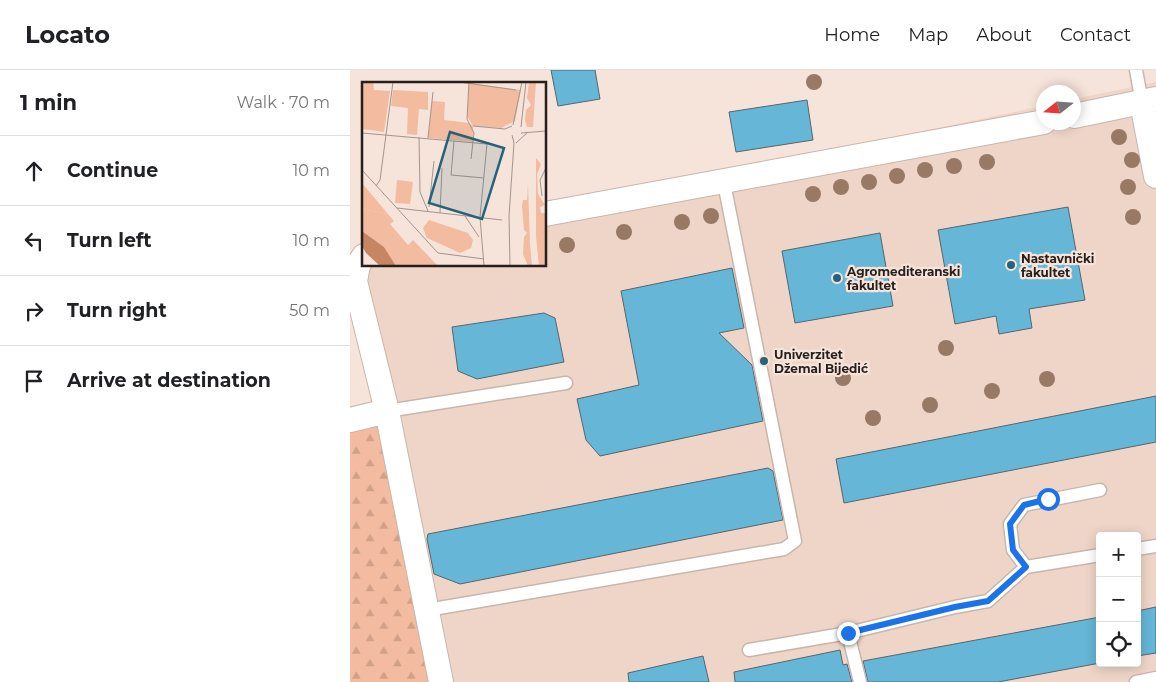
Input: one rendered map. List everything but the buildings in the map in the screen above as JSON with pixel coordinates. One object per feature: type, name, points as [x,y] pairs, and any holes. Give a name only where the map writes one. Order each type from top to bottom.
[{"type":"street","points":[[1081,115],[1149,101],[1156,176]]},
{"type":"street","points":[[546,214],[724,183],[1036,124]]},
{"type":"street","points":[[362,259],[358,265],[355,281],[387,412],[442,682]]},
{"type":"street","points":[[350,420],[387,412]]},
{"type":"lane","points":[[1136,70],[1149,101]]},
{"type":"lane","points":[[427,610],[784,550],[795,541],[724,183]]},
{"type":"lane","points":[[387,412],[566,383]]},
{"type":"lane","points":[[1026,567],[1013,550],[1010,524],[1024,505],[1100,490]]},
{"type":"lane","points":[[1141,548],[1156,546]]},
{"type":"lane","points":[[749,650],[848,633],[955,607],[988,601],[1026,567],[1096,556]]},
{"type":"lane","points":[[848,633],[860,682]]},
{"type":"lane","points":[[1136,682],[1156,678]]},
{"type":"shaded area","name":"Univerzitet Džemal Bijedić","points":[[1156,82],[1156,682],[435,682],[364,266],[546,266],[546,210],[1036,107],[1036,130],[1081,130],[1081,98]]},
{"type":"green space","points":[[383,412],[436,682],[350,682],[350,420]]},
{"type":"place","name":"Nastavnički fakultet","points":[[1011,265]]},
{"type":"place","name":"Agromediteranski fakultet","points":[[837,278]]},
{"type":"place","name":"Univerzitet Džemal Bijedić","points":[[764,361]]},
{"type":"route","points":[[848,633],[955,607],[988,601],[1009,585],[1026,567],[1013,550],[1010,524],[1024,505],[1048,499]]}]
